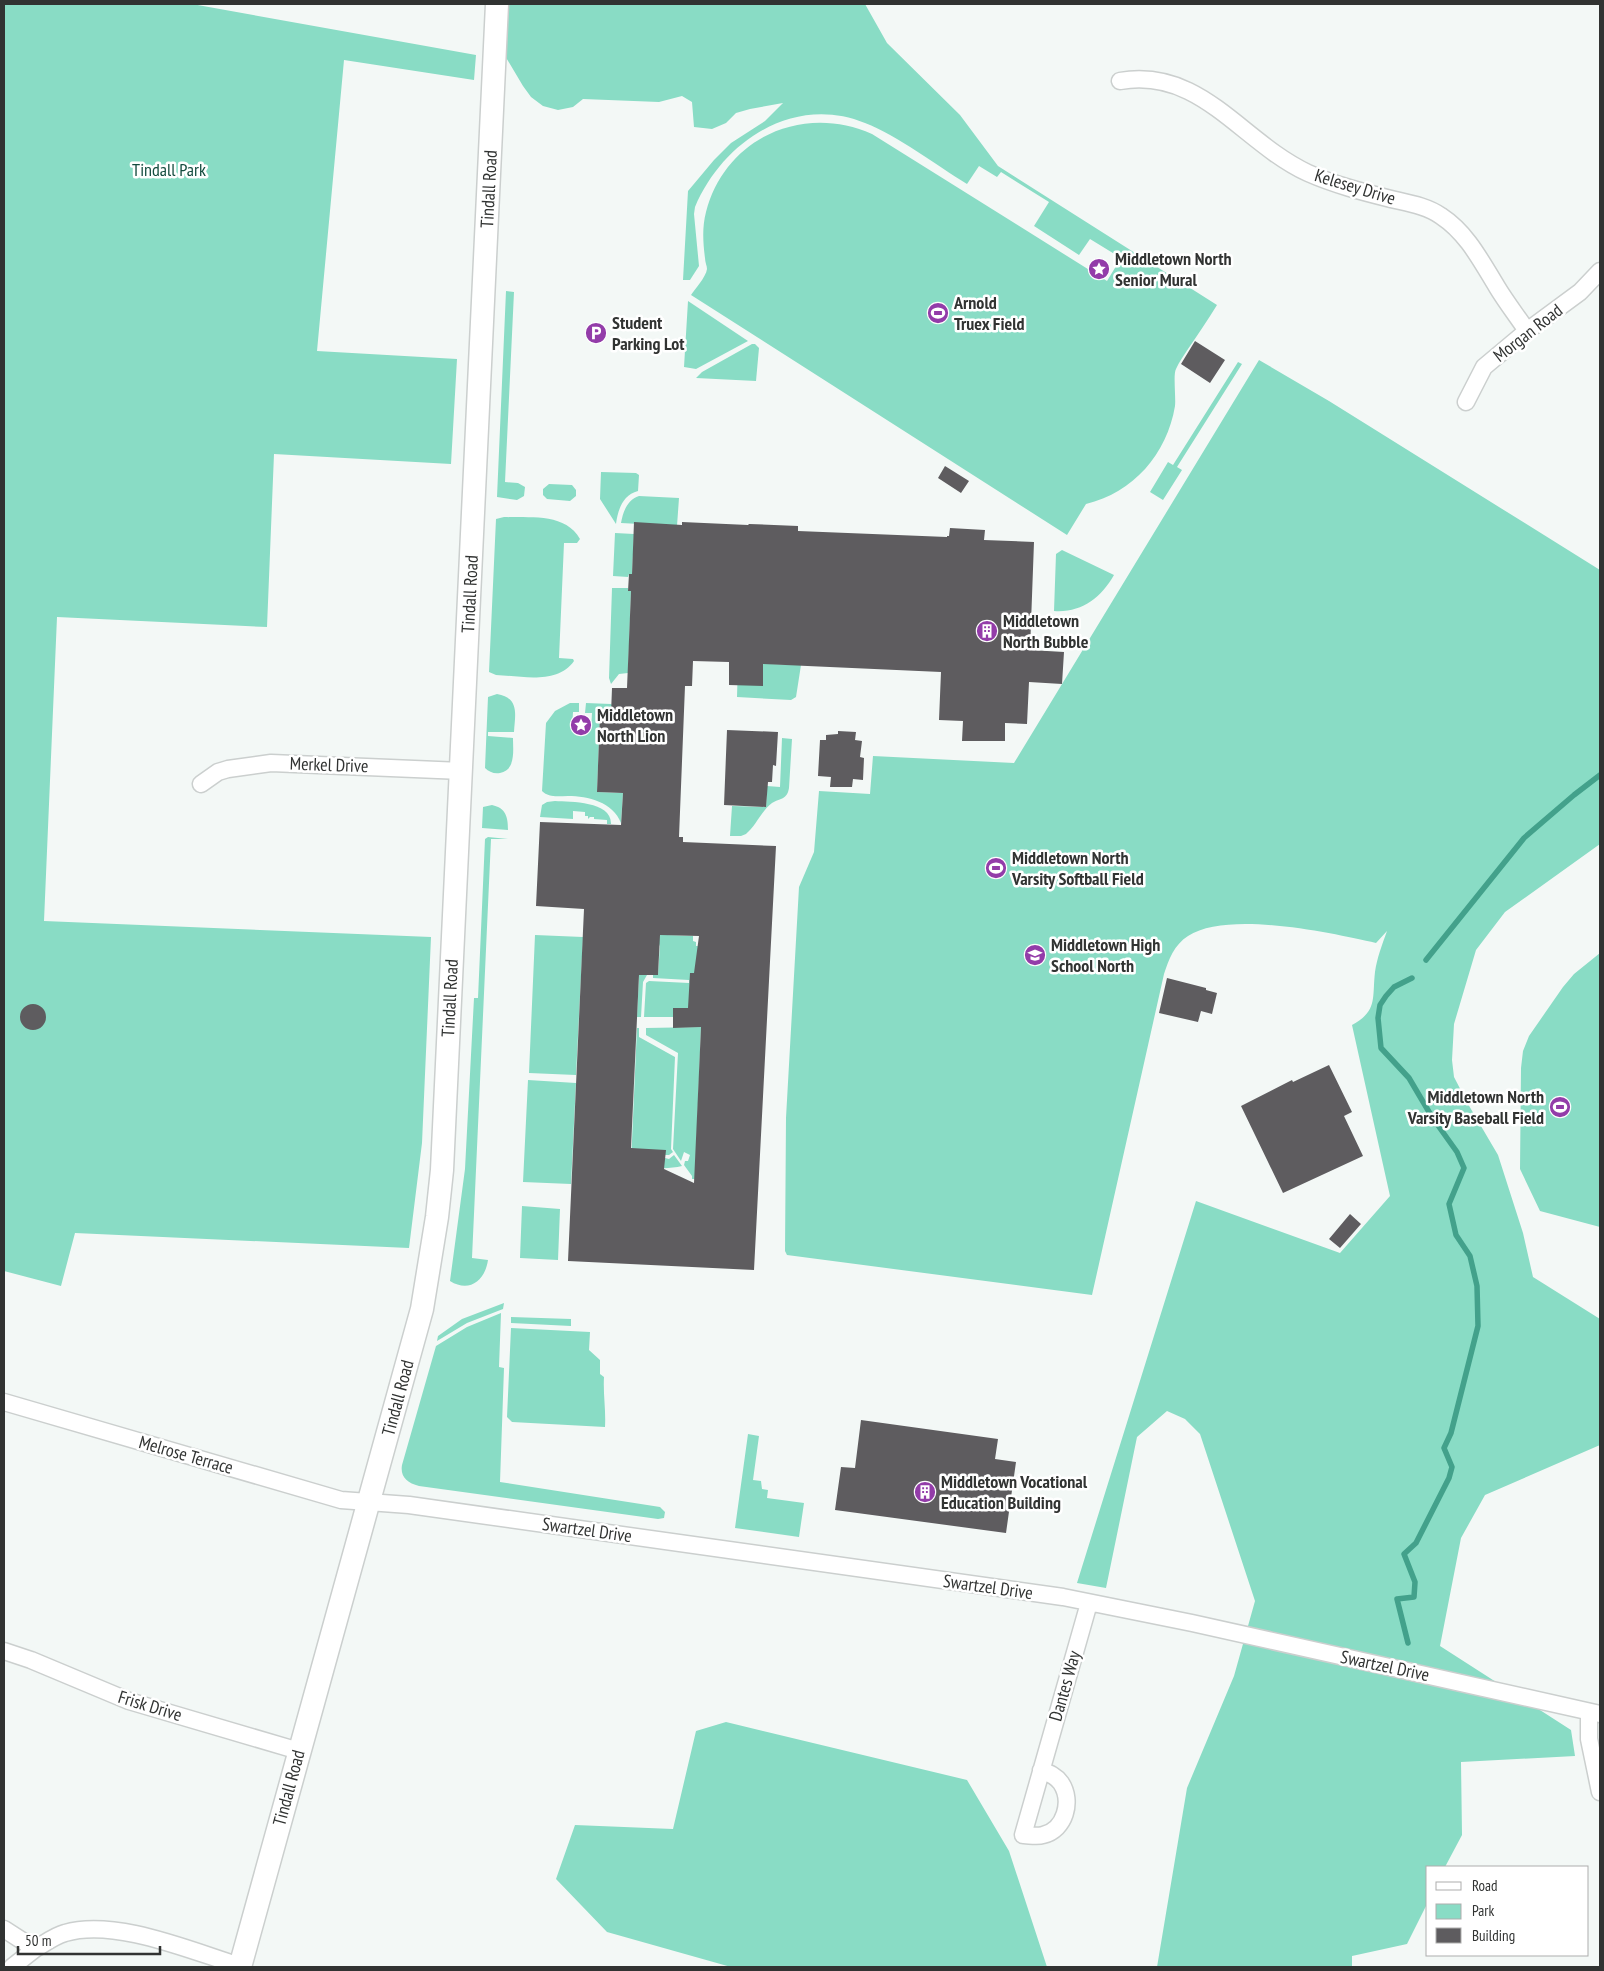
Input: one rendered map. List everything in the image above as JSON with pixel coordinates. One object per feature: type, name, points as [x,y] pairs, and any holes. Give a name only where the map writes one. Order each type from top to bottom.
[{"type":"street","name":"Tindall Road","points":[[240,1967],[422,1309],[437,1217],[442,1170],[462,771],[497,4]]},
{"type":"street","name":"Kelesey Drive","points":[[1120,81],[1133,78],[1170,82],[1203,98],[1268,150],[1308,173],[1344,187],[1422,207],[1440,215],[1458,229],[1476,252],[1527,330]]},
{"type":"street","name":"Morgan Road","points":[[1466,402],[1484,368],[1527,330],[1568,301],[1600,270]]},
{"type":"street","name":"Merkel Drive","points":[[201,784],[218,772],[228,769],[271,763],[462,771]]},
{"type":"street","name":"Melrose Terrace","points":[[4,1402],[340,1500],[369,1502]]},
{"type":"street","name":"Swartzel Drive","points":[[369,1502],[428,1508],[1063,1597],[1216,1628],[1594,1713]]},
{"type":"street","name":"Dantes Way","points":[[1041,1770],[1089,1603]]},
{"type":"street","name":"Frisk Drive","points":[[4,1651],[31,1660],[129,1701],[299,1750]]},
{"type":"street","points":[[1594,1713],[1589,1740],[1600,1792]]},
{"type":"street","points":[[4,1929],[35,1949]]},
{"type":"street","points":[[12,1967],[35,1949],[62,1933],[119,1930],[240,1967]]},
{"type":"green space","name":"Tindall Park","points":[[4,4],[192,4],[476,55],[474,80],[344,60],[317,351],[457,359],[451,464],[274,454],[267,627],[57,617],[44,921],[431,937],[422,1143],[409,1248],[75,1233],[61,1286],[4,1271]]},
{"type":"green space","points":[[503,4],[865,4],[887,43],[960,115],[998,166],[1217,305],[1176,369],[1175,406],[1171,424],[1156,455],[1133,481],[1119,491],[1103,499],[1086,504],[1067,535],[691,295],[703,279],[707,269],[703,235],[704,223],[716,186],[730,164],[749,147],[770,134],[794,126],[820,123],[846,125],[872,134],[1107,281],[1121,258],[1090,239],[1079,255],[1034,226],[1049,202],[1001,172],[997,177],[979,166],[967,184],[904,143],[865,123],[838,116],[812,115],[787,119],[764,129],[742,144],[723,162],[707,183],[695,207],[694,214],[699,266],[690,280],[683,280],[688,191],[731,143],[765,121],[783,103],[736,113],[726,123],[712,129],[694,127],[692,102],[682,96],[659,102],[583,99],[573,107],[558,110],[543,106],[531,97],[501,49]]},
{"type":"green space","points":[[506,291],[514,292],[505,482],[518,483],[525,487],[524,496],[517,500],[497,497]]},
{"type":"green space","points":[[688,301],[748,341],[696,369],[684,367]]},
{"type":"green space","points":[[752,344],[759,348],[756,381],[696,378],[702,372]]},
{"type":"green space","points":[[1259,360],[1329,401],[1600,570],[1600,844],[1505,912],[1476,950],[1454,1024],[1452,1060],[1454,1077],[1498,1155],[1523,1233],[1533,1277],[1600,1319],[1600,1445],[1485,1495],[1461,1538],[1440,1646],[1571,1730],[1575,1756],[1461,1762],[1462,1835],[1446,1866],[1426,1866],[1426,1906],[1407,1944],[1352,1956],[1352,1967],[1157,1967],[1187,1788],[1234,1676],[1255,1601],[1200,1434],[1185,1419],[1167,1411],[1137,1437],[1106,1588],[1077,1583],[1196,1201],[1340,1253],[1390,1196],[1352,1025],[1360,1020],[1370,1009],[1376,967],[1387,931],[1376,943],[1280,926],[1228,925],[1206,928],[1188,936],[1179,944],[1170,958],[1164,974],[1092,1295],[787,1255],[785,1251],[786,1118],[799,887],[814,852],[819,791],[870,794],[873,756],[1014,763]]},
{"type":"green space","points":[[1238,362],[1242,364],[1177,467],[1182,470],[1163,500],[1150,492],[1168,462],[1173,465]]},
{"type":"green space","points":[[601,472],[636,473],[639,475],[638,491],[622,503],[616,524],[600,499]]},
{"type":"green space","points":[[549,484],[572,485],[576,490],[576,496],[570,501],[547,499],[543,495],[543,489]]},
{"type":"green space","points":[[639,496],[679,498],[677,526],[621,523],[624,511],[631,500]]},
{"type":"green space","points":[[504,517],[556,521],[574,531],[580,539],[577,543],[564,543],[559,658],[573,659],[574,661],[567,669],[549,676],[496,675],[489,672],[496,519]]},
{"type":"green space","points":[[615,533],[634,534],[632,574],[629,574],[628,577],[613,576]]},
{"type":"green space","points":[[1062,550],[1114,575],[1103,591],[1081,607],[1054,611],[1056,554]]},
{"type":"green space","points":[[612,588],[628,588],[631,591],[628,673],[619,674],[611,684],[609,678]]},
{"type":"green space","points":[[738,663],[801,665],[796,697],[791,700],[737,697]]},
{"type":"green space","points":[[497,694],[510,699],[513,703],[515,714],[514,732],[488,732],[488,736],[513,738],[511,764],[509,768],[500,773],[488,771],[485,768],[488,697]]},
{"type":"green space","points":[[570,703],[579,703],[579,712],[573,712],[572,729],[591,730],[592,713],[585,713],[586,703],[611,704],[626,715],[600,714],[597,792],[623,793],[621,823],[612,810],[599,802],[576,796],[551,796],[542,791],[546,723],[555,711]]},
{"type":"green space","points":[[782,738],[792,739],[787,795],[768,806],[746,834],[730,836],[732,806],[766,807],[767,786],[780,787]]},
{"type":"green space","points":[[555,801],[589,804],[598,807],[610,816],[611,824],[607,824],[607,820],[594,819],[594,817],[588,819],[588,816],[585,816],[585,812],[573,811],[573,819],[540,817],[542,805]]},
{"type":"green space","points":[[492,805],[500,808],[505,814],[508,830],[482,828],[483,807]]},
{"type":"green space","points":[[488,837],[508,839],[491,839],[472,1258],[488,1260],[480,1279],[475,1283],[464,1286],[450,1281],[465,1169],[474,998],[478,998],[485,839]]},
{"type":"green space","points":[[641,934],[693,936],[693,941],[698,946],[703,1017],[644,1017],[646,983],[649,981],[689,983],[689,980],[653,978],[653,975],[658,975],[660,944],[643,982],[641,1017],[637,1017]]},
{"type":"green space","points":[[535,935],[583,937],[576,1075],[529,1073]]},
{"type":"green space","name":"Middletown North Varsity Baseball Field","points":[[1600,953],[1600,1227],[1540,1211],[1520,1169],[1521,1068],[1523,1051],[1529,1036],[1563,987],[1574,974]]},
{"type":"green space","points":[[701,1027],[695,1179],[692,1179],[684,1165],[690,1155],[684,1152],[681,1161],[673,1149],[678,1053],[646,1035],[646,1028]]},
{"type":"green space","points":[[637,1028],[639,1028],[639,1037],[675,1057],[671,1149],[673,1152],[665,1155],[665,1158],[669,1159],[674,1155],[682,1166],[656,1168],[631,1163]]},
{"type":"green space","points":[[528,1080],[576,1083],[571,1184],[523,1182]]},
{"type":"green space","points":[[522,1206],[560,1209],[558,1260],[520,1258]]},
{"type":"green space","points":[[504,1303],[503,1309],[467,1323],[437,1341],[438,1336],[462,1319]]},
{"type":"green space","points":[[501,1313],[499,1367],[504,1368],[500,1482],[660,1507],[665,1512],[664,1518],[658,1519],[419,1486],[405,1479],[402,1473],[402,1465],[436,1346],[467,1327]]},
{"type":"green space","points":[[511,1317],[571,1319],[571,1326],[511,1323]]},
{"type":"green space","points":[[511,1328],[590,1332],[589,1350],[600,1360],[600,1374],[604,1377],[605,1427],[512,1422],[507,1417]]},
{"type":"green space","points":[[748,1434],[759,1436],[753,1480],[761,1481],[762,1489],[768,1490],[767,1498],[804,1503],[799,1537],[735,1528]]},
{"type":"green space","points":[[726,1722],[967,1780],[1009,1851],[1047,1967],[731,1967],[607,1932],[556,1879],[575,1825],[673,1829],[696,1731]]},
{"type":"building","points":[[1195,341],[1225,360],[1210,383],[1181,364]]},
{"type":"building","points":[[945,466],[969,481],[961,493],[938,478]]},
{"type":"building","points":[[634,522],[682,525],[682,522],[798,526],[798,531],[947,537],[949,536],[950,528],[985,530],[984,540],[1034,542],[1030,650],[1064,652],[1062,684],[1029,682],[1027,724],[1005,723],[1005,741],[962,741],[963,721],[939,720],[941,672],[763,664],[763,686],[729,685],[729,662],[693,661],[692,686],[685,686],[679,837],[683,837],[683,842],[776,846],[754,1270],[568,1261],[584,909],[536,906],[540,822],[621,825],[623,793],[597,792],[600,713],[611,714],[612,688],[627,688],[631,591],[628,591],[629,574],[632,574]],"holes":[[[660,935],[699,936],[694,973],[690,973],[688,1008],[673,1008],[673,1028],[701,1027],[694,1183],[664,1169],[666,1150],[631,1148],[639,975],[658,975]]]},
{"type":"building","points":[[727,730],[778,732],[776,766],[773,765],[772,782],[768,782],[766,807],[724,805]]},
{"type":"building","points":[[838,731],[856,732],[855,740],[862,741],[860,757],[864,758],[863,780],[853,779],[852,787],[830,787],[831,777],[818,776],[820,740],[826,740],[826,735],[838,734]]},
{"type":"building","points":[[1167,978],[1206,988],[1206,990],[1217,993],[1212,1014],[1201,1011],[1198,1022],[1159,1013]]},
{"type":"building","points":[[33,1004],[42,1008],[46,1017],[42,1026],[33,1030],[24,1026],[20,1017],[24,1008]]},
{"type":"building","points":[[1329,1065],[1352,1112],[1344,1116],[1363,1156],[1283,1193],[1241,1106],[1292,1080],[1293,1082]]},
{"type":"building","points":[[1350,1214],[1361,1224],[1340,1248],[1329,1239]]},
{"type":"building","name":"Middletown Vocational Education Building","points":[[861,1420],[998,1439],[995,1459],[1016,1462],[1006,1533],[835,1510],[841,1467],[855,1468]]},
{"type":"waterway","points":[[1426,960],[1524,838],[1600,775]]},
{"type":"waterway","points":[[1408,1643],[1397,1599],[1414,1597],[1415,1582],[1404,1554],[1416,1543],[1449,1478],[1452,1467],[1444,1448],[1451,1433],[1478,1326],[1477,1286],[1470,1256],[1456,1235],[1449,1204],[1464,1168],[1457,1152],[1432,1117],[1409,1078],[1381,1048],[1378,1018],[1380,1005],[1394,987],[1412,978]]},
{"type":"place","name":"Middletown North Senior Mural","points":[[1099,269]]},
{"type":"place","name":"Arnold Truex Field","points":[[938,313]]},
{"type":"place","name":"Student Parking Lot","points":[[596,333]]},
{"type":"place","name":"Middletown North Bubble","points":[[987,631]]},
{"type":"place","name":"Middletown North Lion","points":[[581,725]]},
{"type":"place","name":"Middletown North Varsity Softball Field","points":[[996,868]]},
{"type":"place","name":"Middletown High School North","points":[[1035,955]]},
{"type":"place","name":"Middletown North Varsity Baseball Field","points":[[1560,1107]]},
{"type":"place","name":"Middletown Vocational Education Building","points":[[925,1492]]}]
